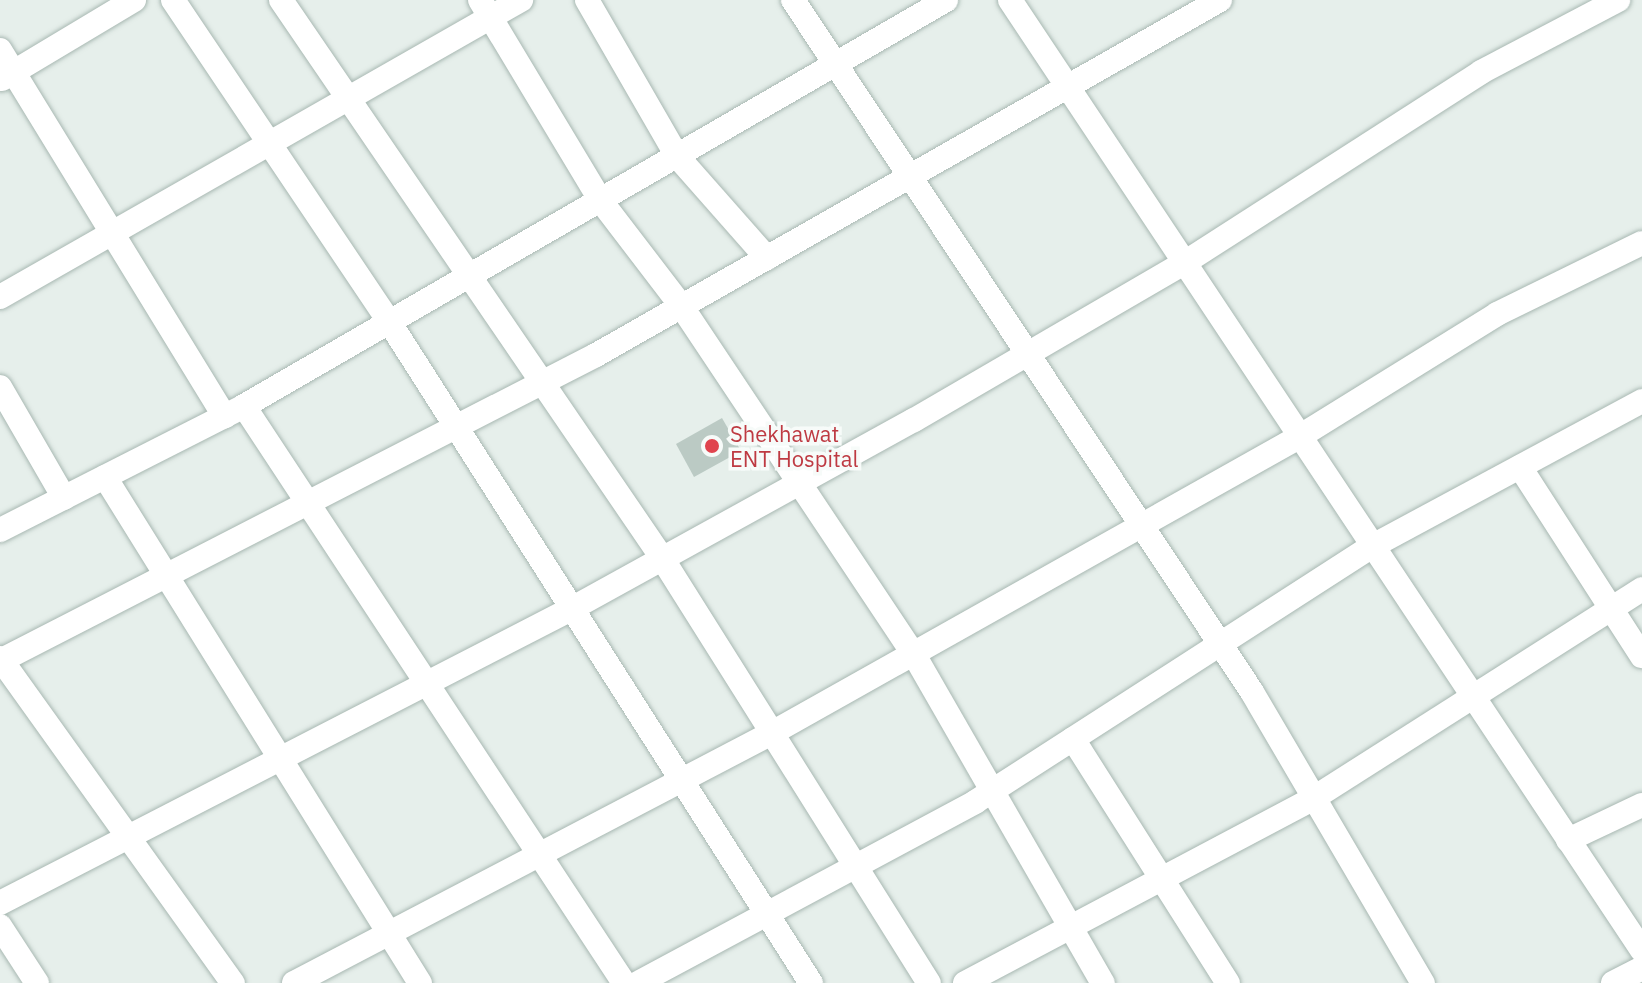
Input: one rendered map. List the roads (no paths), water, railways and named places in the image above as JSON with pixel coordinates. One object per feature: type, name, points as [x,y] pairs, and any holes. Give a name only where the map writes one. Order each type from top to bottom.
[{"type":"street","points":[[7,76],[134,0]]},
{"type":"street","points":[[173,0],[390,323],[771,911],[811,983]]},
{"type":"street","points":[[281,0],[349,104],[545,383],[662,558],[858,865],[929,983]]},
{"type":"street","points":[[0,297],[349,104],[486,9],[521,0]]},
{"type":"street","points":[[587,0],[677,156],[767,258]]},
{"type":"street","points":[[793,0],[1024,357],[1218,645],[1314,798],[1423,983]]},
{"type":"street","points":[[0,530],[234,412],[471,277],[834,62],[946,0]]},
{"type":"street","points":[[1010,0],[1371,547],[1642,950]]},
{"type":"street","points":[[233,983],[132,835],[1,660],[168,581],[545,383],[1069,89],[1220,0]]},
{"type":"street","points":[[0,903],[573,608],[800,483],[1184,263],[1481,72],[1618,0]]},
{"type":"street","points":[[486,9],[601,201],[682,307],[913,653],[995,789],[1103,983]]},
{"type":"street","points":[[0,50],[7,76],[234,412],[310,507],[423,685],[624,983]]},
{"type":"street","points":[[294,983],[682,776],[772,733],[1299,437],[1497,314],[1642,243]]},
{"type":"street","points":[[0,387],[64,498]]},
{"type":"street","points":[[638,983],[995,789],[1371,547],[1642,401]]},
{"type":"street","points":[[1520,467],[1614,607],[1642,656]]},
{"type":"street","points":[[105,477],[420,983]]},
{"type":"street","points":[[965,983],[1314,798],[1642,589]]},
{"type":"street","points":[[1073,739],[1228,983]]},
{"type":"street","points":[[1568,840],[1642,805]]},
{"type":"street","points":[[0,926],[37,983]]},
{"type":"street","points":[[1613,983],[1642,968]]},
{"type":"place","name":"Shekhawat ENT Hospital","points":[[712,446]]}]
